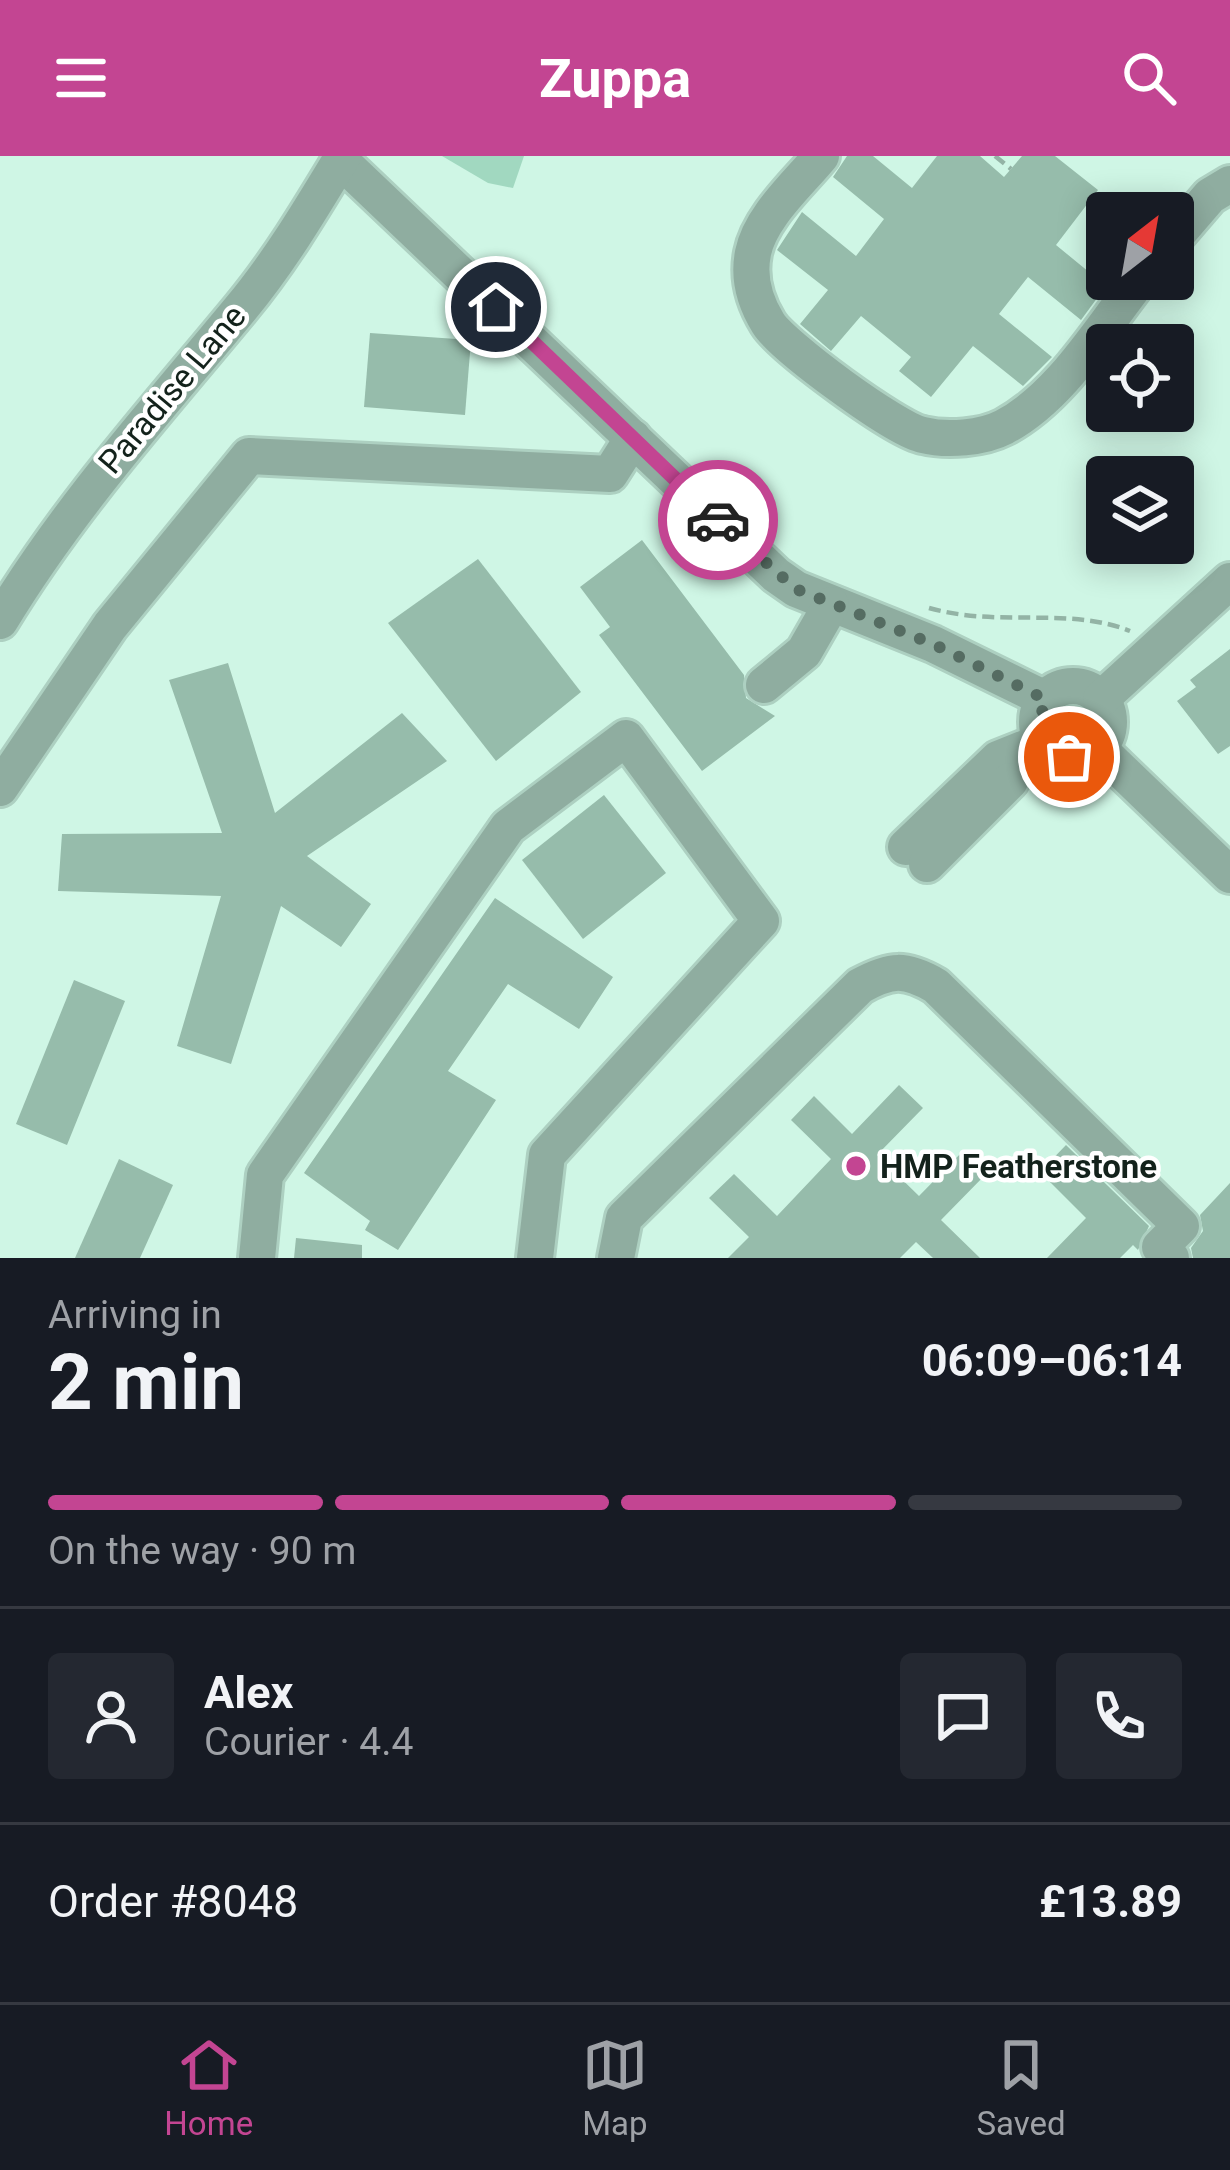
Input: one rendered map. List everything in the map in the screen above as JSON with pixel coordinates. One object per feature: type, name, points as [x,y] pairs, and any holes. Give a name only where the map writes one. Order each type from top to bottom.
[{"type":"street","points":[[821,156],[753,251],[752,288],[770,328],[884,418],[921,435],[962,437],[1002,428],[1045,396],[1123,300]]},
{"type":"street","points":[[341,158],[776,574],[832,605],[933,644],[1045,699]]},
{"type":"street","name":"Paradise Lane","points":[[0,621],[107,464],[242,307],[295,236],[341,158]]},
{"type":"street","points":[[1194,215],[1210,196],[1230,184]]},
{"type":"street","points":[[0,788],[110,626],[249,456],[610,474],[633,438]]},
{"type":"street","points":[[1101,698],[1159,651],[1230,581]]},
{"type":"street","points":[[764,685],[804,652],[832,605]]},
{"type":"street","points":[[1071,686],[1101,698],[1109,719],[1098,748],[1069,757],[1047,745],[1038,717],[1045,699],[1071,686]]},
{"type":"street","points":[[257,1258],[265,1175],[508,827],[626,738],[761,921],[547,1155],[535,1258]]},
{"type":"street","points":[[916,856],[1047,745]]},
{"type":"street","points":[[1098,748],[1230,875]]},
{"type":"street","points":[[616,1258],[624,1218],[860,986],[889,970],[913,972],[936,986],[1181,1226],[1160,1247],[1171,1258]]},
{"type":"path","points":[[995,156],[1011,169]]},
{"type":"path","points":[[914,604],[1005,622],[1079,617],[1106,622],[1159,651]]},
{"type":"green space","points":[[442,156],[524,156],[513,188],[488,183]]},
{"type":"building","points":[[847,156],[873,156],[912,188],[937,156],[980,156],[1004,177],[1022,156],[1055,156],[1098,190],[1086,192],[1086,206],[1056,245],[1086,270],[1086,300],[1096,300],[1081,320],[1028,277],[999,314],[1052,357],[1023,386],[973,346],[931,397],[899,371],[911,357],[861,316],[831,351],[800,324],[828,290],[777,250],[802,212],[856,256],[884,219],[833,177]]},
{"type":"building","points":[[370,333],[471,340],[465,415],[364,407]]},
{"type":"building","points":[[642,540],[744,675],[746,698],[775,716],[702,771],[599,635],[610,627],[580,587]]},
{"type":"building","points":[[478,559],[581,692],[496,761],[388,623]]},
{"type":"building","points":[[1230,649],[1230,746],[1218,754],[1177,701],[1196,687],[1190,680]]},
{"type":"building","points":[[228,663],[275,813],[402,713],[447,761],[307,856],[371,904],[341,947],[281,906],[231,1064],[177,1046],[221,896],[58,891],[62,834],[222,833],[169,680]]},
{"type":"building","points":[[604,795],[666,873],[583,939],[522,860]]},
{"type":"building","points":[[495,898],[613,977],[579,1029],[508,984],[448,1071],[496,1100],[398,1250],[365,1230],[370,1221],[304,1173]]},
{"type":"building","points":[[74,980],[125,1001],[67,1145],[16,1124]]},
{"type":"building","name":"HMP Featherstone","points":[[899,1085],[923,1108],[877,1155],[919,1196],[964,1150],[987,1173],[941,1220],[980,1258],[933,1258],[916,1242],[900,1258],[728,1258],[749,1237],[709,1198],[734,1174],[777,1216],[831,1159],[791,1120],[814,1096],[852,1134]]},
{"type":"building","points":[[1066,1145],[1149,1226],[1138,1250],[1133,1245],[1120,1258],[1047,1258],[1086,1218],[1040,1172]]},
{"type":"building","points":[[119,1159],[173,1185],[140,1258],[75,1258]]},
{"type":"building","points":[[1230,1183],[1230,1258],[1193,1258],[1191,1248],[1203,1231],[1200,1215]]},
{"type":"building","points":[[296,1238],[362,1245],[362,1258],[294,1258]]},
{"type":"way so far","points":[[718,520],[796,589],[933,644],[1045,699],[1038,730],[1050,749],[1069,757]]},
{"type":"place","name":"HMP Featherstone","points":[[856,1166]]},
{"type":"route","points":[[496,307],[718,520]]}]
